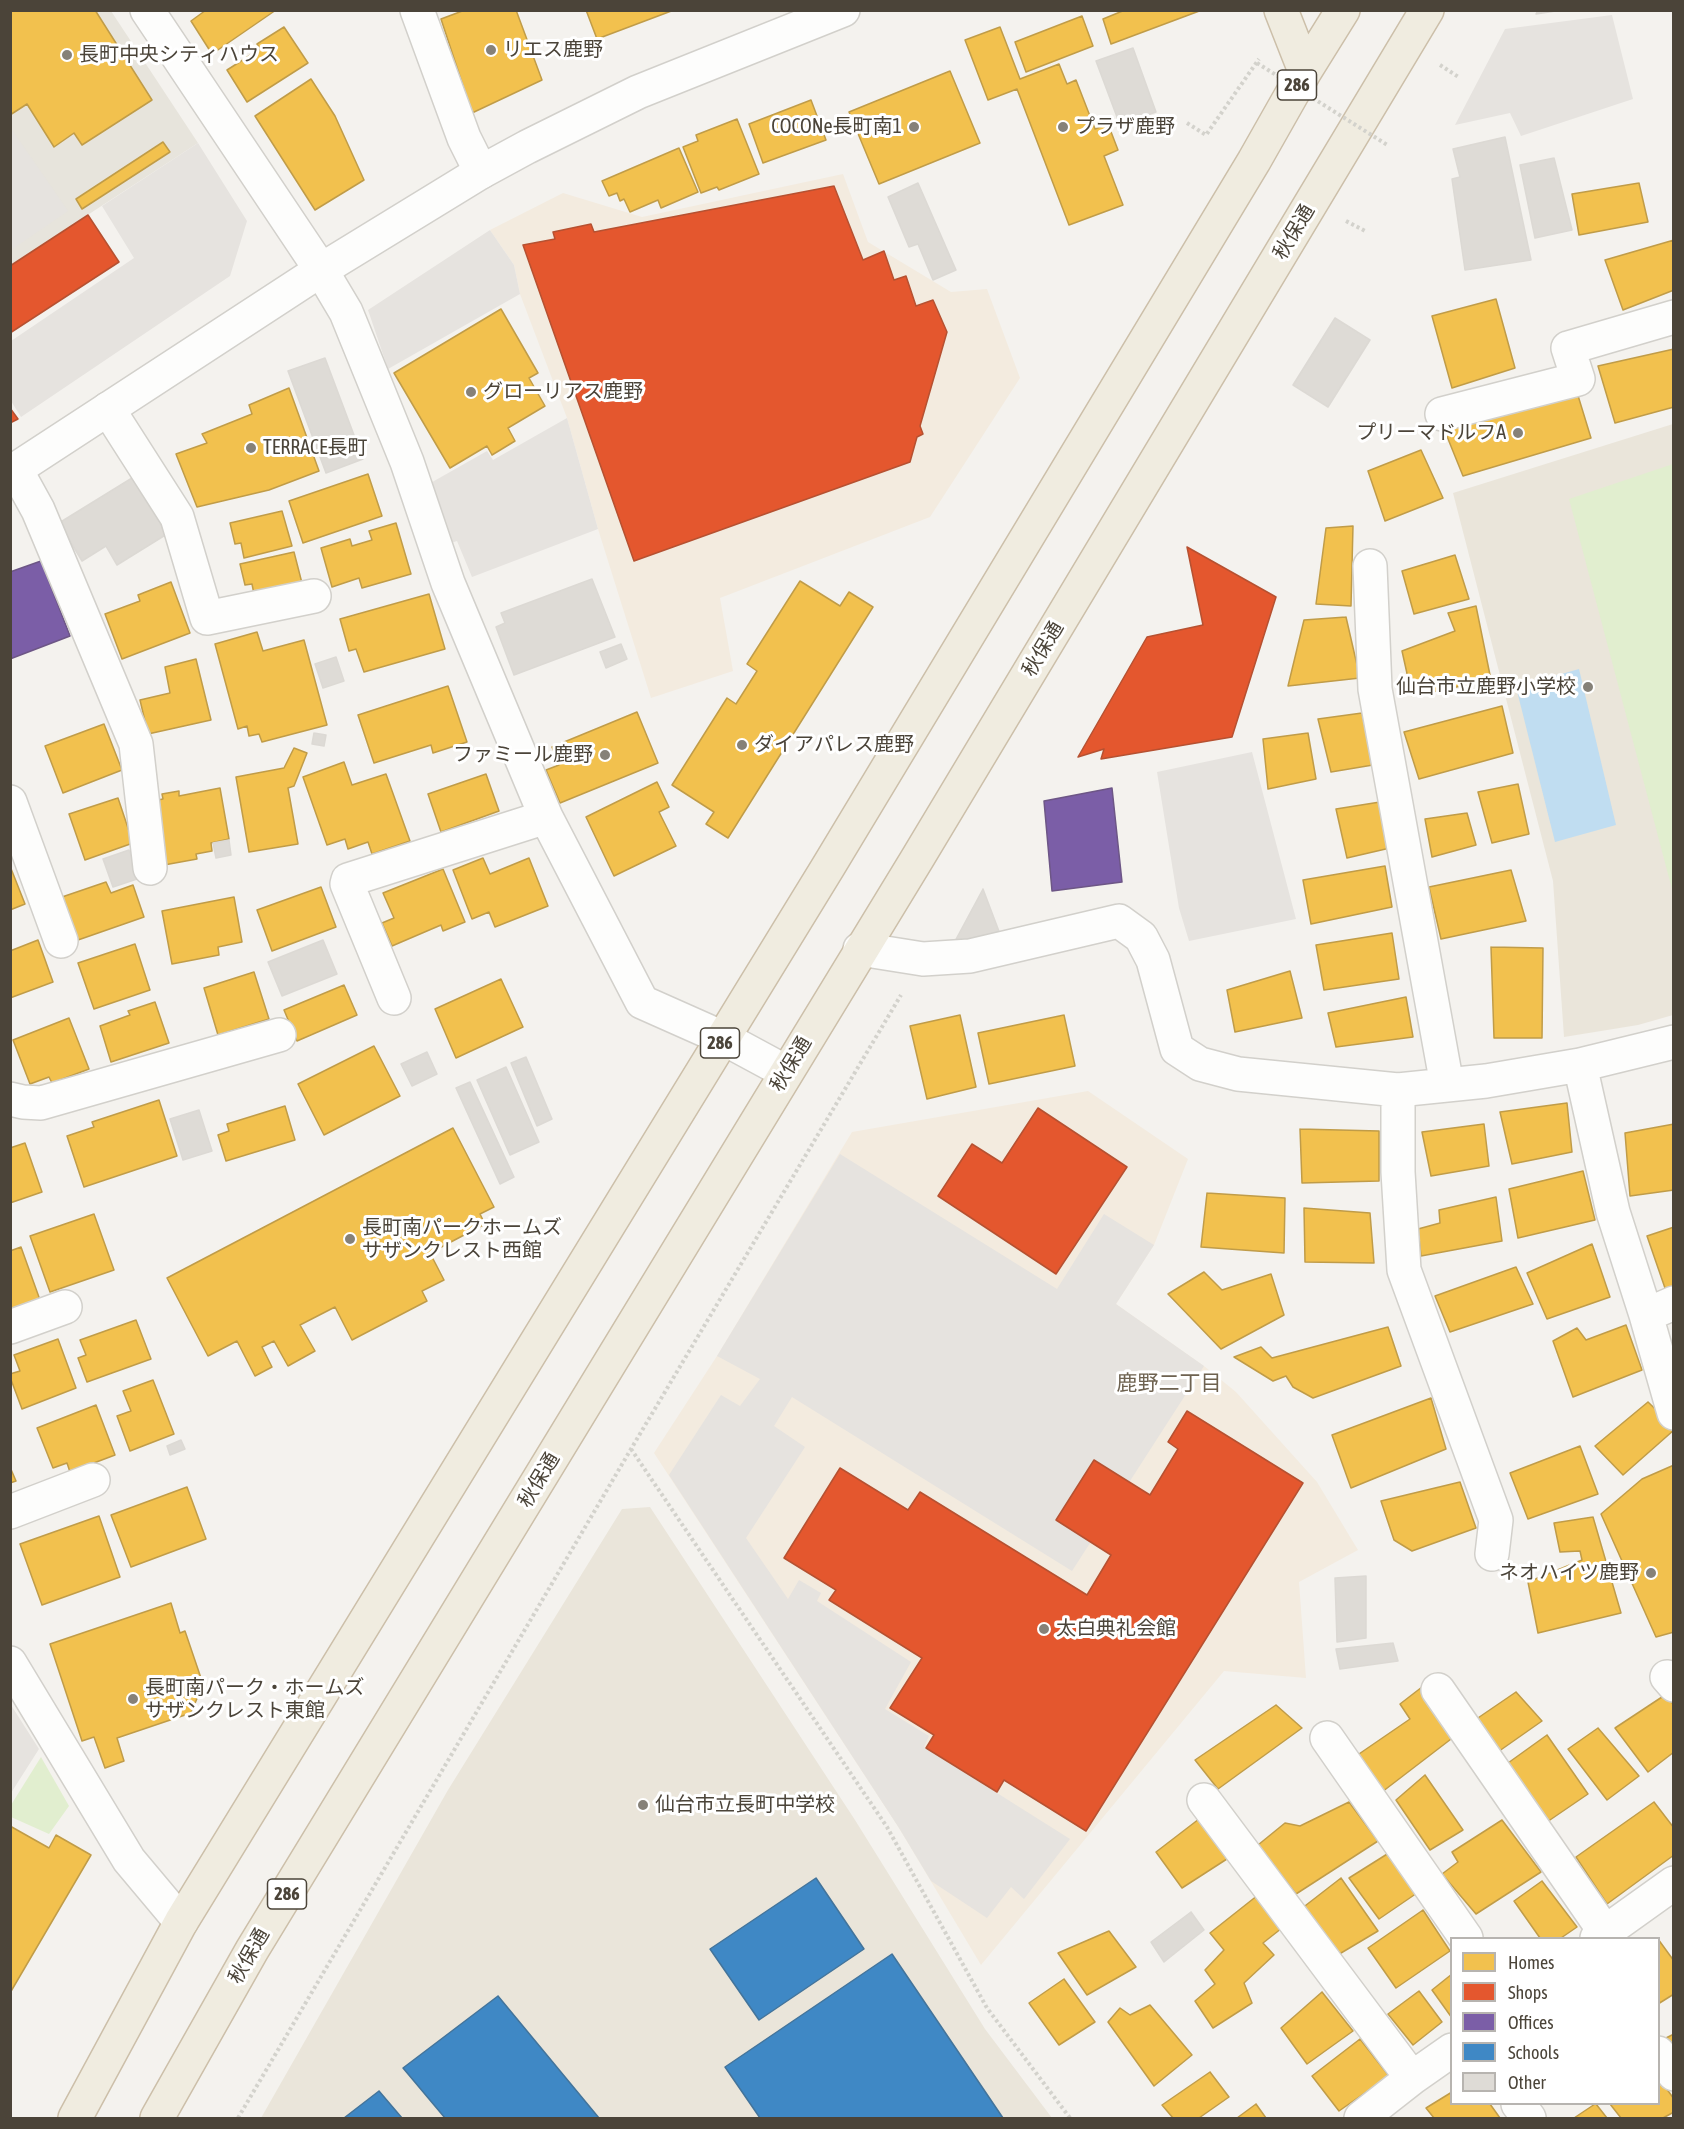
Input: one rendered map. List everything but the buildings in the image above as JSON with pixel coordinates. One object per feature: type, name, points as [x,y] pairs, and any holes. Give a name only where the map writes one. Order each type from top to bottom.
[{"type":"highway","points":[[1281,10],[1305,71]]},
{"type":"highway","name":"286","points":[[75,2118],[181,1922],[834,858],[1248,171],[1342,10]]},
{"type":"highway","name":"秋保通","points":[[157,2118],[258,1940],[917,859],[1427,10]]},
{"type":"street","points":[[147,10],[321,270],[346,312],[407,462],[448,583],[546,817],[642,1002],[723,1038],[786,1072]]},
{"type":"street","points":[[417,10],[464,138],[481,172]]},
{"type":"street","points":[[150,868],[136,744],[38,510],[13,471],[321,270],[481,172],[638,92],[843,10]]},
{"type":"street","points":[[1442,414],[1578,379],[1568,348],[1674,317]]},
{"type":"street","points":[[108,409],[177,517],[207,618],[314,596]]},
{"type":"street","points":[[1370,566],[1375,688],[1447,1085]]},
{"type":"street","points":[[10,802],[60,941]]},
{"type":"street","points":[[394,998],[346,884],[348,880],[546,817]]},
{"type":"street","points":[[861,949],[923,959],[970,957],[1119,921],[1141,937],[1153,960],[1177,1048],[1200,1064],[1238,1074],[1398,1090],[1486,1081],[1580,1065],[1674,1042]]},
{"type":"street","points":[[10,1098],[23,1102],[40,1103],[279,1035]]},
{"type":"street","points":[[1580,1065],[1613,1212],[1660,1309],[1674,1413]]},
{"type":"street","points":[[1398,1090],[1398,1172],[1404,1270],[1496,1520],[1492,1554]]},
{"type":"street","points":[[10,1327],[65,1307]]},
{"type":"street","points":[[10,1512],[93,1480]]},
{"type":"street","points":[[10,1663],[129,1860],[181,1922]]},
{"type":"street","points":[[1438,1690],[1601,1935],[1674,1883]]},
{"type":"street","points":[[1327,1738],[1465,1937]]},
{"type":"street","points":[[1204,1800],[1412,2078]]},
{"type":"street","points":[[1361,2118],[1450,2051]]},
{"type":"street","points":[[1660,2054],[1674,2074]]},
{"type":"street","points":[[1519,2105],[1529,2118]]},
{"type":"path","points":[[1187,123],[1206,135],[1257,63],[1389,146]]},
{"type":"path","points":[[1434,72],[1438,64],[1460,78]]},
{"type":"path","points":[[1348,214],[1345,220],[1366,232]]},
{"type":"path","points":[[238,2118],[631,1449],[923,959]]},
{"type":"path","points":[[631,1449],[887,1827],[987,2008],[1070,2118]]},
{"type":"shaded area","points":[[11,11],[111,11],[198,143],[11,265]]},
{"type":"shaded area","points":[[1612,15],[1633,99],[1521,136],[1510,113],[1455,125],[1505,29]]},
{"type":"shaded area","points":[[10,127],[68,211],[11,250],[10,250]]},
{"type":"shaded area","points":[[198,143],[247,221],[230,276],[21,417],[11,401],[11,341],[134,258],[102,206]]},
{"type":"shaded area","points":[[843,174],[868,242],[951,292],[987,289],[1020,378],[930,517],[720,598],[733,671],[651,698],[598,529],[567,418],[520,294],[514,265],[490,230],[563,193],[642,217]]},
{"type":"shaded area","points":[[490,230],[514,265],[520,294],[388,369],[368,310]]},
{"type":"shaded area","points":[[567,418],[598,529],[472,577],[457,541],[448,544],[427,485],[487,451],[493,460]]},
{"type":"shaded area","name":"仙台市立鹿野小学校","points":[[1673,424],[1673,1015],[1638,1025],[1564,1037],[1553,881],[1453,493]]},
{"type":"shaded area","points":[[1252,752],[1296,919],[1189,941],[1179,908],[1157,772]]},
{"type":"shaded area","points":[[1088,1091],[1188,1159],[1154,1245],[1116,1304],[1204,1366],[1236,1392],[1317,1482],[1358,1550],[1299,1582],[1306,1678],[1224,1671],[981,1965],[899,1828],[654,1453],[717,1356],[852,1132]]},
{"type":"shaded area","points":[[840,1154],[1057,1289],[1104,1214],[1154,1245],[1116,1304],[1204,1366],[1072,1571],[792,1397],[774,1426],[805,1447],[746,1538],[788,1599],[799,1580],[821,1593],[817,1601],[911,1662],[885,1709],[929,1736],[924,1747],[1070,1839],[1024,1899],[1011,1887],[987,1918],[931,1881],[899,1828],[669,1475],[721,1395],[740,1406],[760,1379],[717,1356]]},
{"type":"shaded area","name":"仙台市立長町中学校","points":[[650,1507],[855,1820],[985,2029],[1052,2118],[261,2118],[448,1790],[622,1509]]},
{"type":"shaded area","points":[[11,1705],[39,1749],[11,1793]]},
{"type":"green space","points":[[1674,464],[1673,893],[1569,499]]},
{"type":"green space","points":[[41,1757],[69,1806],[49,1834],[11,1817],[11,1805]]},
{"type":"water","points":[[1579,669],[1616,825],[1555,842],[1516,687]]},
{"type":"place","name":"リエス鹿野","points":[[491,50]]},
{"type":"place","name":"長町中央シティハウス","points":[[67,55]]},
{"type":"place","name":"COCONe長町南1","points":[[914,127]]},
{"type":"place","name":"プラザ鹿野","points":[[1063,127]]},
{"type":"place","name":"グローリアス鹿野","points":[[471,392]]},
{"type":"place","name":"プリーマドルフA","points":[[1518,433]]},
{"type":"place","name":"TERRACE長町","points":[[251,448]]},
{"type":"place","name":"仙台市立鹿野小学校","points":[[1588,687]]},
{"type":"place","name":"ダイアパレス鹿野","points":[[742,745]]},
{"type":"place","name":"ファミール鹿野","points":[[605,755]]},
{"type":"place","name":"長町南パークホームズ サザンクレスト西館","points":[[350,1239]]},
{"type":"place","name":"ネオハイツ鹿野","points":[[1651,1573]]},
{"type":"place","name":"太白典礼会館","points":[[1044,1629]]},
{"type":"place","name":"長町南パーク・ホームズ サザンクレスト東館","points":[[133,1699]]},
{"type":"place","name":"仙台市立長町中学校","points":[[643,1805]]},
{"type":"district","name":"鹿野二丁目","points":[[1169,1383]]}]
